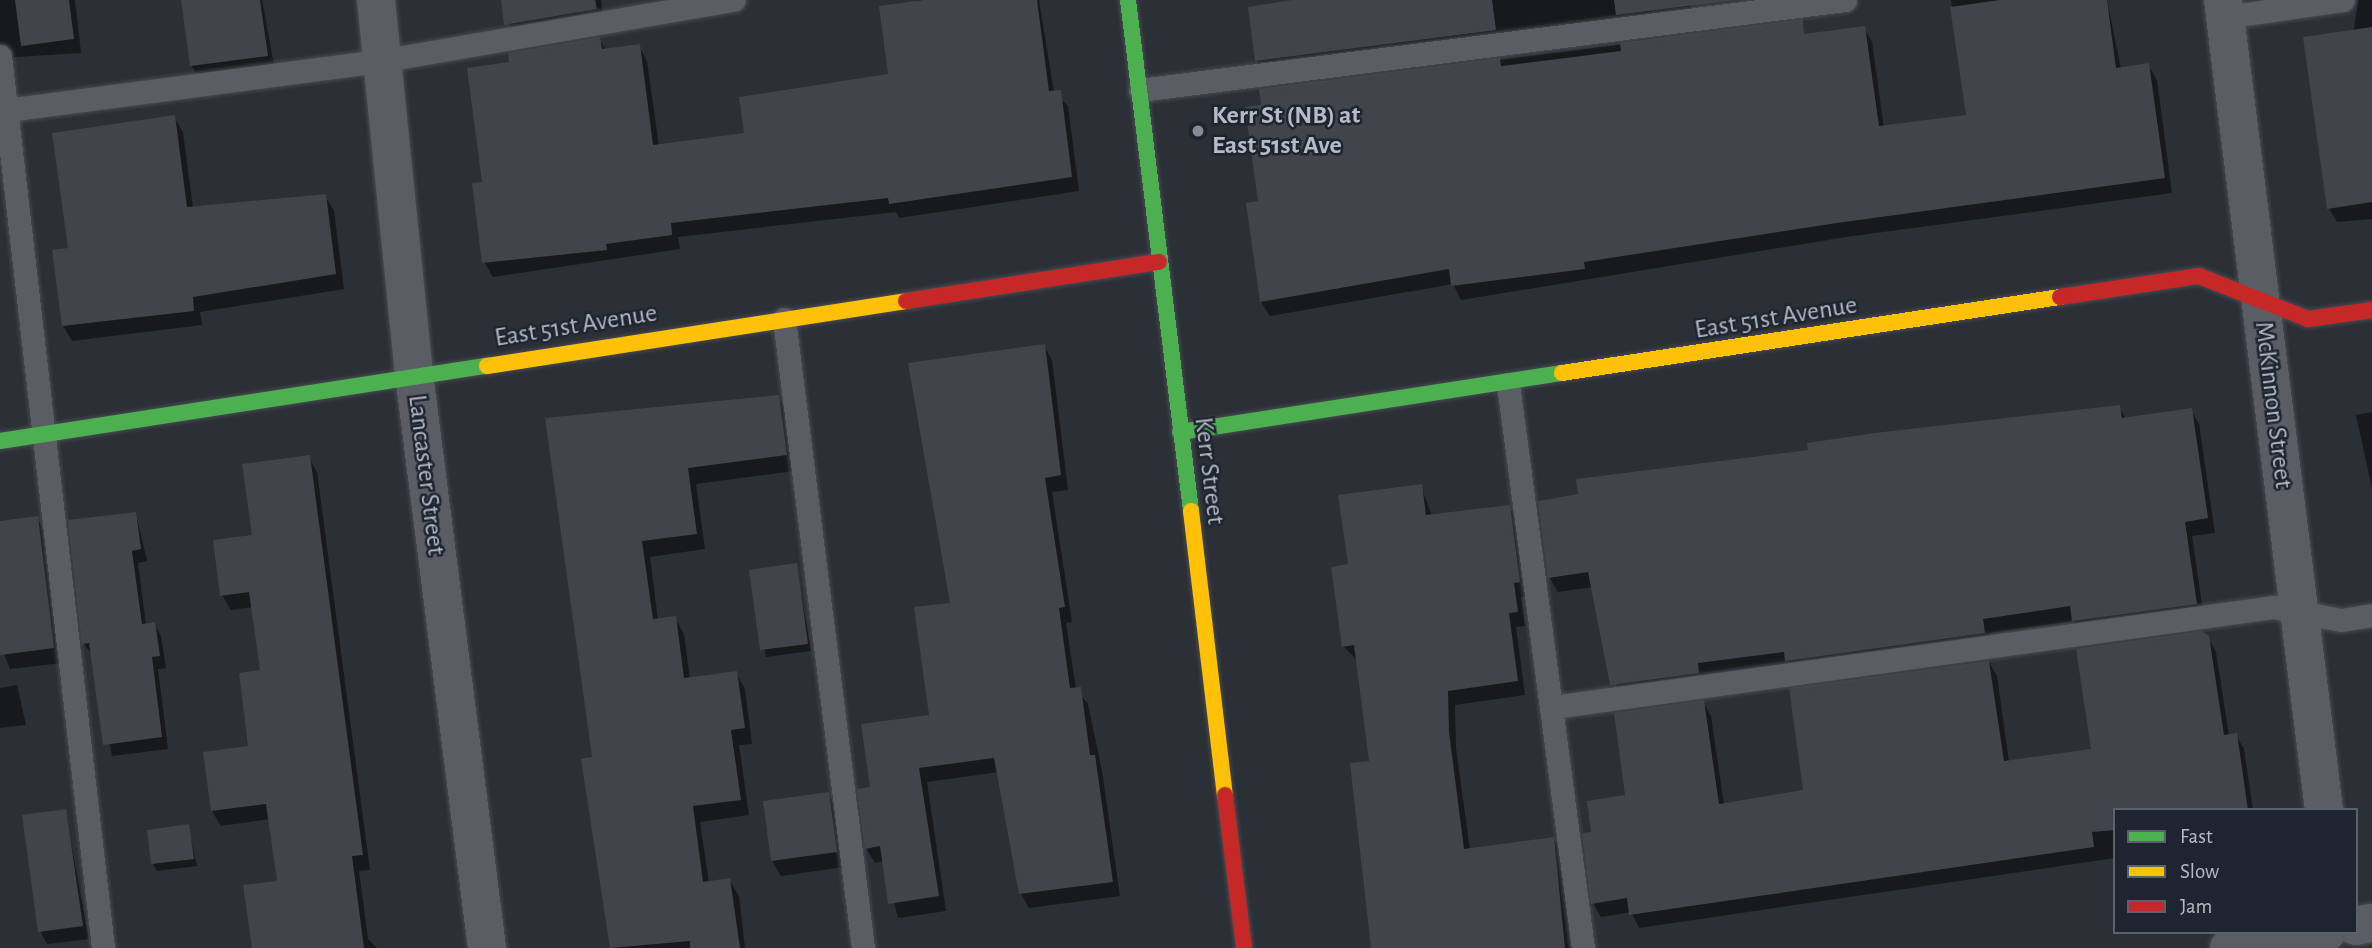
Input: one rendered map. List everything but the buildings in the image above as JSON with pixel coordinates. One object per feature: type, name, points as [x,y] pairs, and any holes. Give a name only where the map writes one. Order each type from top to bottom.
[{"type":"street","name":"Lancaster Street","points":[[376,0],[385,60],[414,374],[486,948]]},
{"type":"street","name":"Kerr Street","points":[[1128,0],[1244,948]]},
{"type":"street","name":"McKinnon Street","points":[[2224,8],[2324,808]]},
{"type":"street","name":"East 51st Avenue","points":[[0,440],[414,374],[1159,262]]},
{"type":"street","name":"East 51st Avenue","points":[[1180,432],[1508,384],[2199,276],[2308,319],[2372,310]]},
{"type":"street","points":[[2229,948],[2315,934]]},
{"type":"lane","points":[[7,110],[385,60],[734,0]]},
{"type":"lane","points":[[1140,90],[1845,0]]},
{"type":"lane","points":[[2224,8],[2343,0]]},
{"type":"lane","points":[[0,56],[40,434],[103,948]]},
{"type":"lane","points":[[785,319],[863,948]]},
{"type":"lane","points":[[1508,384],[1583,948]]},
{"type":"lane","points":[[1553,707],[2274,607],[2299,614],[2341,620],[2372,615]]},
{"type":"traffic: fast","points":[[1128,0],[1191,511]]},
{"type":"traffic: fast","points":[[0,441],[487,366]]},
{"type":"traffic: fast","points":[[1180,432],[1562,373]]},
{"type":"traffic: slow","points":[[1562,373],[2060,297]]},
{"type":"traffic: slow","points":[[487,366],[906,301]]},
{"type":"traffic: slow","points":[[1191,511],[1225,795]]},
{"type":"traffic: jam","points":[[906,301],[1159,262]]},
{"type":"traffic: jam","points":[[2060,297],[2199,276],[2308,319],[2372,310]]},
{"type":"traffic: jam","points":[[1225,795],[1244,948]]},
{"type":"place","name":"Kerr St (NB) at East 51st Ave","points":[[1198,131]]}]
